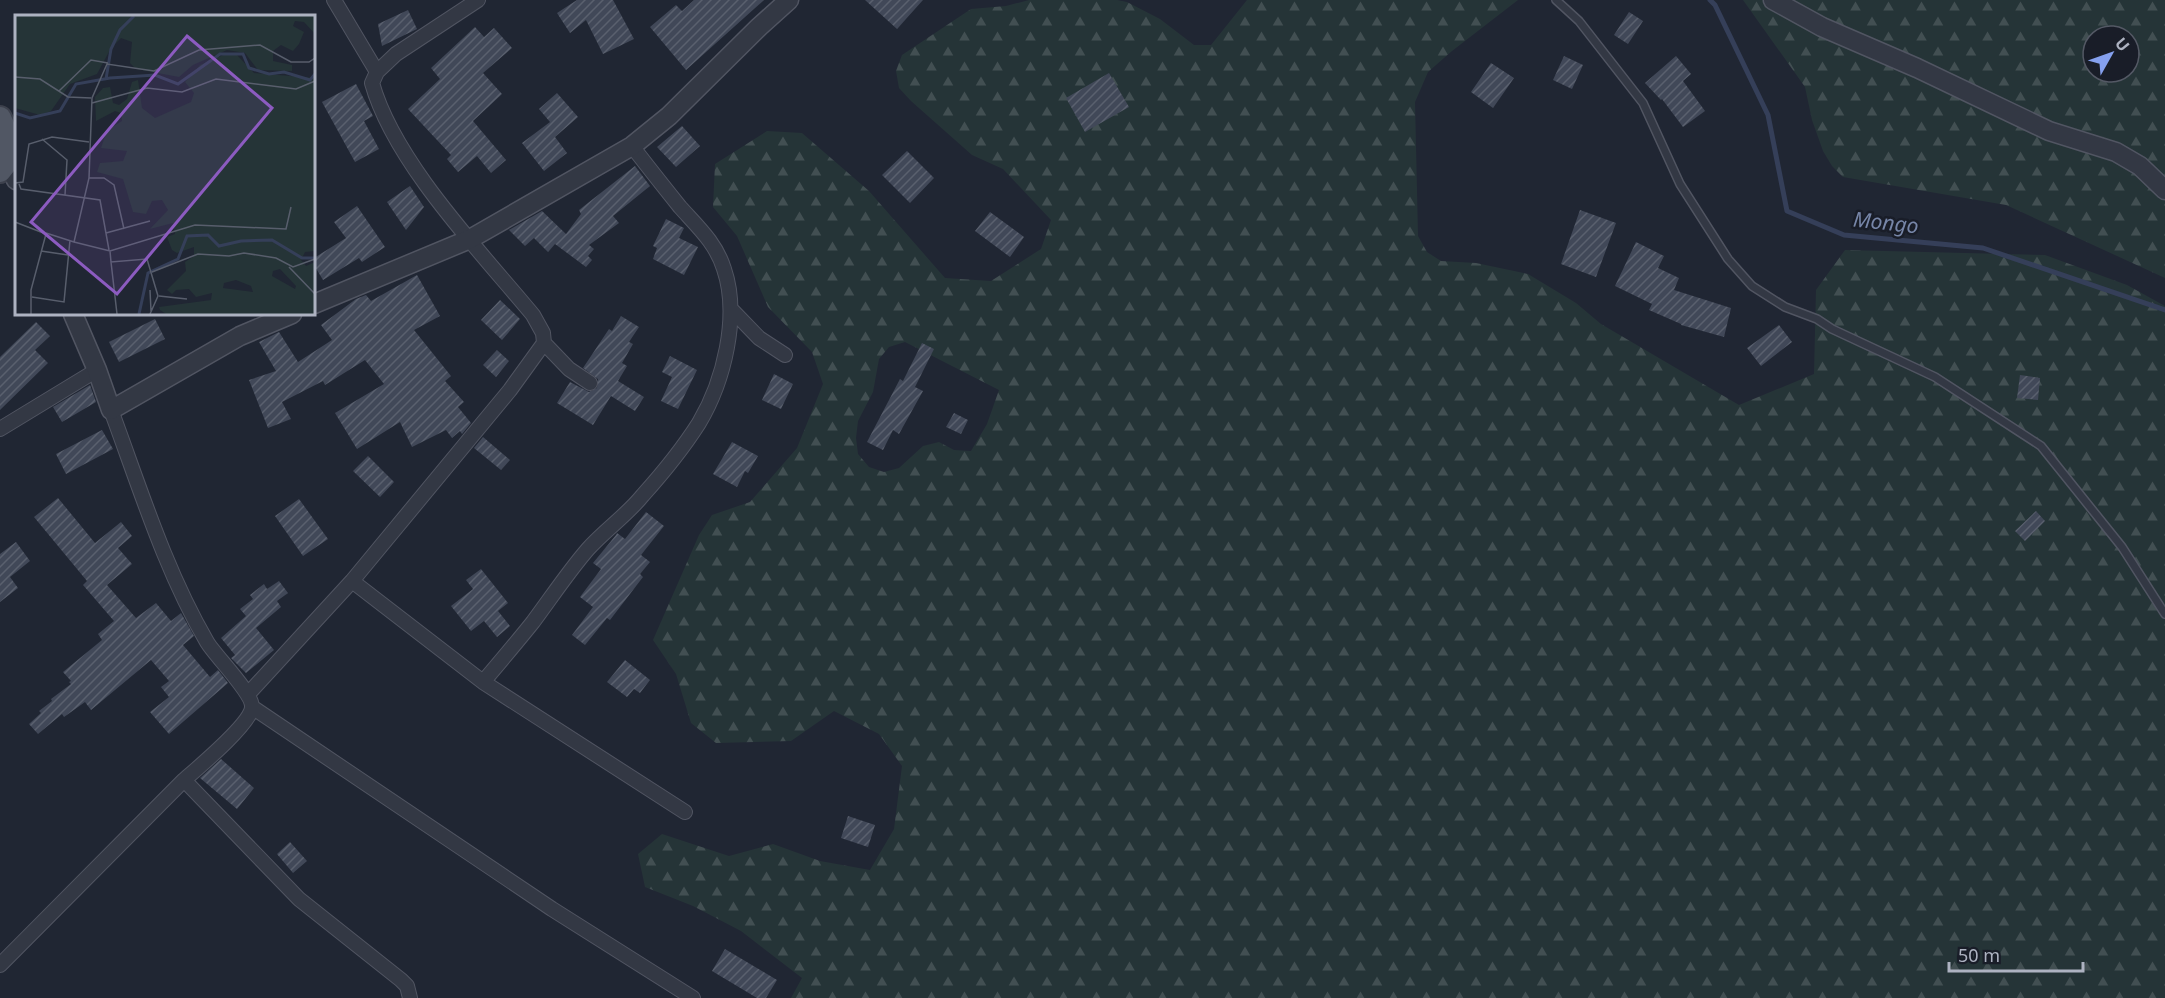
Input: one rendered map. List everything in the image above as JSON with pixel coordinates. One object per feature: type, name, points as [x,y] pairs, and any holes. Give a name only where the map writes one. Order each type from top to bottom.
[{"type":"main road","points":[[0,118],[12,147],[8,170]]},
{"type":"street","points":[[334,0],[377,72]]},
{"type":"street","points":[[478,0],[396,54],[377,72],[372,83],[378,104],[392,133],[429,188],[533,315],[543,333],[546,345],[569,369],[590,383]]},
{"type":"street","points":[[315,304],[470,239],[632,146],[669,116],[789,0]]},
{"type":"street","points":[[1773,0],[1822,27],[1917,68],[2049,131],[2116,152],[2140,166],[2165,190]]},
{"type":"street","points":[[483,682],[589,549],[643,496],[699,422],[718,380],[726,355],[731,296],[725,270],[716,248],[632,146]]},
{"type":"street","points":[[731,309],[759,338],[785,355]]},
{"type":"street","points":[[0,965],[245,722],[252,707],[249,693],[232,676],[207,643],[186,602],[158,537],[97,370],[73,315]]},
{"type":"street","points":[[111,410],[240,336],[290,315]]},
{"type":"street","points":[[249,693],[352,581],[546,345]]},
{"type":"street","points":[[0,429],[97,370]]},
{"type":"street","points":[[352,581],[483,682],[685,812]]},
{"type":"street","points":[[252,707],[552,909],[693,998]]},
{"type":"street","points":[[184,780],[299,899],[401,980],[407,986],[410,998]]},
{"type":"lane","points":[[1556,0],[1579,21],[1643,103],[1680,184],[1728,260],[1752,286],[1785,307],[1817,319],[1832,329],[1935,377],[2042,446],[2122,547],[2165,614]]},
{"type":"green space","points":[[1029,0],[1117,0],[1127,2],[1160,19],[1194,45],[1211,45],[1247,0],[1518,0],[1428,72],[1415,102],[1418,236],[1427,252],[1441,261],[1476,263],[1528,274],[1576,303],[1601,324],[1739,405],[1814,374],[1816,290],[1845,250],[2045,255],[2127,285],[2165,306],[2165,998],[791,998],[802,978],[741,931],[693,906],[645,887],[638,854],[662,834],[729,856],[773,844],[820,861],[870,870],[894,829],[902,766],[879,734],[834,711],[791,741],[716,743],[691,723],[676,674],[653,640],[699,535],[712,515],[750,502],[797,448],[823,384],[812,352],[768,307],[737,236],[713,207],[715,164],[767,131],[802,133],[869,191],[945,278],[991,281],[1041,249],[1051,220],[1003,169],[972,155],[911,101],[899,88],[896,71],[902,55],[971,9],[1006,6]],"holes":[[[905,342],[999,390],[987,424],[971,451],[954,450],[939,442],[923,446],[899,468],[884,472],[869,467],[858,454],[856,438],[858,421],[873,392],[879,359],[889,347]]]},
{"type":"green space","points":[[1743,0],[2165,0],[2165,278],[2006,205],[1843,177],[1832,166],[1823,151],[1812,120],[1805,87]]},
{"type":"building","points":[[577,0],[613,0],[634,39],[603,54],[586,20],[570,33],[557,13]]},
{"type":"building","points":[[694,0],[764,0],[686,70],[650,27],[676,5],[682,11]]},
{"type":"building","points":[[865,0],[923,0],[897,29]]},
{"type":"building","points":[[408,10],[417,29],[382,46],[378,24]]},
{"type":"building","points":[[1629,12],[1643,21],[1628,44],[1614,35]]},
{"type":"building","points":[[475,27],[484,37],[494,28],[512,48],[483,73],[502,94],[473,121],[506,160],[491,173],[477,156],[458,172],[447,159],[451,155],[408,109],[440,79],[431,68]]},
{"type":"building","points":[[1564,56],[1583,65],[1572,89],[1553,80]]},
{"type":"building","points":[[1676,56],[1691,74],[1683,81],[1705,111],[1683,127],[1662,99],[1645,83]]},
{"type":"building","points":[[1491,63],[1514,78],[1493,108],[1471,92]]},
{"type":"building","points":[[1109,73],[1129,107],[1085,132],[1066,98]]},
{"type":"building","points":[[356,84],[373,116],[364,121],[379,149],[355,162],[322,102]]},
{"type":"building","points":[[557,93],[578,117],[555,137],[567,153],[544,171],[522,143],[550,122],[539,109]]},
{"type":"building","points":[[682,126],[700,146],[676,167],[657,147]]},
{"type":"building","points":[[907,151],[934,178],[910,203],[882,175]]},
{"type":"building","points":[[635,166],[650,186],[613,216],[619,223],[589,245],[594,249],[588,256],[592,260],[586,267],[555,244],[548,252],[534,238],[525,246],[509,230],[542,211],[566,234],[581,214],[579,210]]},
{"type":"building","points":[[410,186],[424,207],[406,230],[387,202]]},
{"type":"building","points":[[357,206],[385,247],[362,262],[359,258],[323,280],[315,267],[315,257],[346,238],[334,222]]},
{"type":"building","points":[[1580,210],[1616,223],[1596,277],[1561,264]]},
{"type":"building","points":[[990,212],[1024,237],[1010,257],[975,231]]},
{"type":"building","points":[[666,219],[684,228],[679,238],[698,247],[684,275],[653,259],[657,248],[653,246]]},
{"type":"building","points":[[1636,242],[1664,256],[1658,268],[1679,278],[1674,290],[1731,308],[1724,337],[1681,325],[1649,310],[1652,304],[1615,286]]},
{"type":"building","points":[[417,275],[440,316],[414,330],[451,376],[445,381],[464,402],[458,407],[471,423],[462,434],[460,431],[452,438],[446,430],[412,447],[400,422],[357,449],[335,413],[384,384],[365,360],[325,385],[323,381],[282,402],[291,419],[268,428],[249,380],[276,371],[259,342],[279,332],[298,362],[332,340],[321,325],[356,299],[366,295],[371,301]]},
{"type":"building","points":[[500,300],[520,319],[502,340],[481,320]]},
{"type":"building","points":[[621,316],[639,327],[629,342],[633,344],[622,363],[627,366],[618,381],[644,397],[635,411],[611,396],[593,425],[557,403],[570,382],[589,392],[597,388],[598,379],[583,368],[609,329],[612,331]]},
{"type":"building","points":[[155,319],[165,339],[119,362],[109,342]]},
{"type":"building","points":[[36,322],[50,336],[35,350],[48,363],[0,410],[0,357]]},
{"type":"building","points":[[1779,325],[1792,342],[1761,366],[1747,348]]},
{"type":"building","points":[[922,343],[934,349],[915,387],[923,391],[899,434],[893,430],[883,450],[867,442],[900,379],[903,381]]},
{"type":"building","points":[[497,350],[509,361],[496,377],[483,365]]},
{"type":"building","points":[[670,356],[697,370],[678,409],[661,401],[672,377],[662,372]]},
{"type":"building","points":[[774,374],[793,384],[781,409],[762,400]]},
{"type":"building","points":[[2020,375],[2040,378],[2038,400],[2017,398]]},
{"type":"building","points":[[90,385],[96,402],[62,422],[53,407]]},
{"type":"building","points":[[954,413],[968,420],[961,434],[946,427]]},
{"type":"building","points":[[102,430],[113,449],[66,474],[56,454]]},
{"type":"building","points":[[483,437],[510,460],[501,470],[474,448]]},
{"type":"building","points":[[732,442],[758,456],[748,473],[745,471],[737,487],[713,474]]},
{"type":"building","points":[[368,456],[394,482],[380,497],[353,471]]},
{"type":"building","points":[[58,498],[95,543],[121,522],[132,536],[118,548],[132,564],[107,585],[136,618],[156,603],[171,621],[181,613],[194,636],[183,645],[210,677],[218,670],[228,683],[169,734],[150,712],[169,697],[161,687],[169,681],[151,660],[91,710],[85,702],[64,717],[62,714],[38,734],[29,724],[41,713],[39,711],[52,701],[51,699],[71,684],[63,672],[102,640],[98,634],[114,621],[83,585],[87,581],[34,517]]},
{"type":"building","points":[[299,499],[328,539],[303,556],[275,516]]},
{"type":"building","points":[[2036,511],[2045,521],[2025,541],[2015,531]]},
{"type":"building","points":[[646,512],[664,526],[641,555],[650,562],[640,574],[643,577],[610,620],[607,618],[585,645],[572,635],[593,607],[580,597],[601,569],[593,563],[617,533],[625,539]]},
{"type":"building","points":[[16,542],[30,561],[10,577],[18,588],[0,602],[0,554]]},
{"type":"building","points":[[481,569],[508,603],[498,611],[510,626],[497,637],[484,621],[471,631],[451,606],[473,589],[466,580]]},
{"type":"building","points":[[279,581],[288,593],[277,601],[281,607],[256,628],[274,650],[246,673],[231,658],[235,655],[221,638],[246,616],[240,609],[253,599],[250,595],[264,584],[267,589]]},
{"type":"building","points":[[625,660],[650,680],[640,693],[634,689],[627,697],[607,682]]},
{"type":"building","points":[[221,759],[254,788],[237,809],[200,778]]},
{"type":"building","points":[[848,816],[875,825],[868,847],[841,838]]},
{"type":"building","points":[[290,842],[307,861],[293,873],[277,854]]},
{"type":"building","points":[[725,949],[777,980],[766,998],[757,998],[712,971]]},
{"type":"waterway","name":"Mongo","points":[[1710,0],[1715,5],[1768,115],[1787,211],[1844,235],[1983,248],[2165,310]]}]
